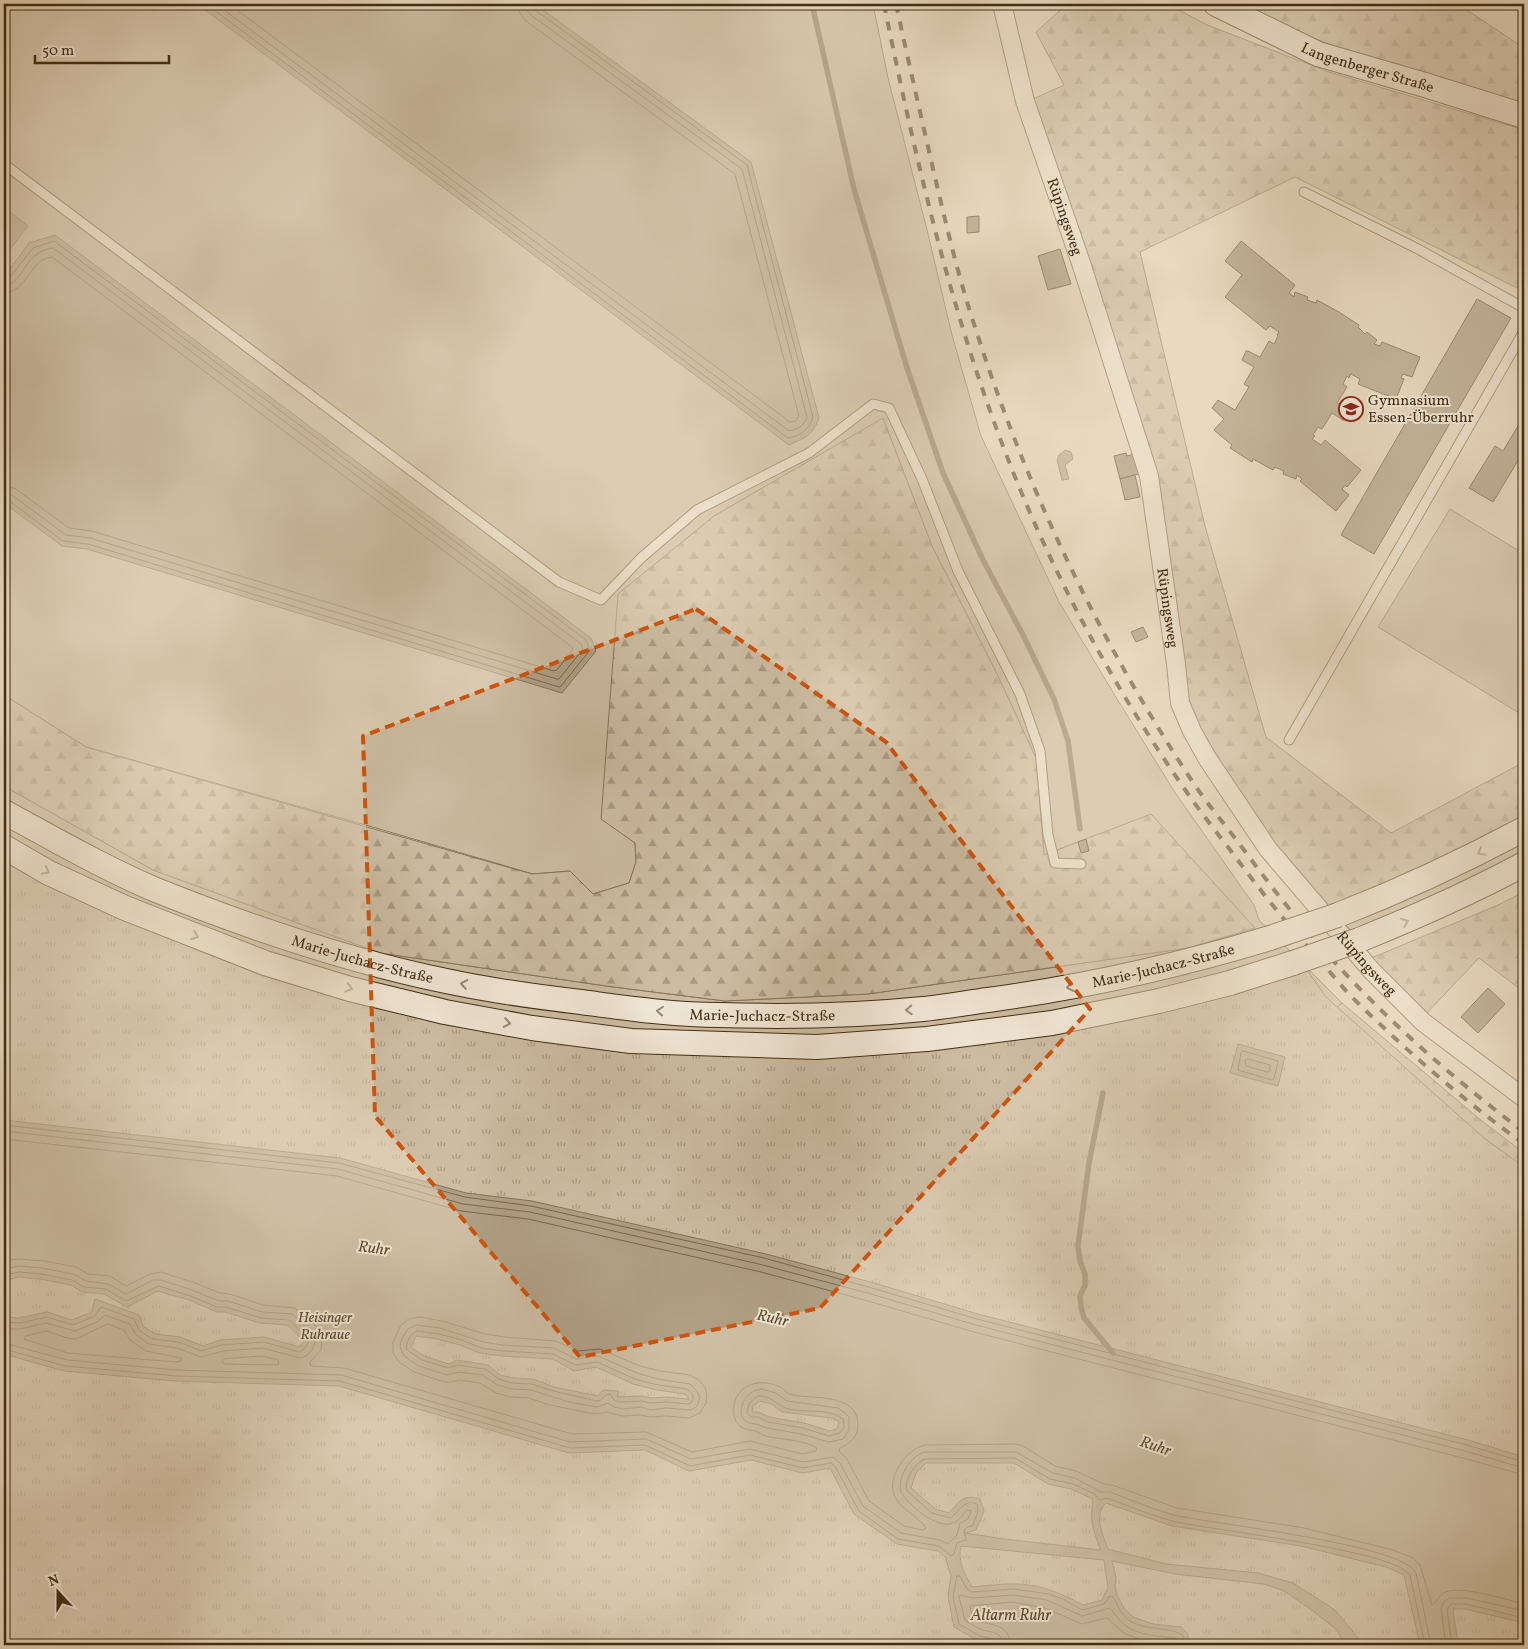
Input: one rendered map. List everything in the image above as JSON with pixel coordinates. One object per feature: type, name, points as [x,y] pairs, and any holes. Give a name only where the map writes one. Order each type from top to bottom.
[{"type":"main road","name":"Langenberger Straße","points":[[1216,4],[1318,54],[1524,116]]},
{"type":"main road","name":"Marie-Juchacz-Straße","points":[[4,812],[69,848],[154,889],[272,932],[356,959],[450,982],[530,996],[626,1008],[715,1015],[819,1015],[923,1009],[1043,993],[1141,974],[1212,956],[1338,915],[1399,891],[1469,859],[1524,828]]},
{"type":"main road","name":"Marie-Juchacz-Straße","points":[[4,847],[49,874],[125,908],[265,963],[350,989],[445,1012],[532,1028],[631,1041],[817,1047],[927,1040],[1052,1023],[1160,1001],[1230,983],[1359,940],[1477,889],[1524,864]]},
{"type":"street","name":"Rüpingsweg","points":[[1002,4],[1025,101],[1081,263],[1149,476],[1180,703],[1192,731],[1207,758],[1268,849],[1372,971],[1423,1022],[1524,1098]]},
{"type":"lane","points":[[4,164],[559,582],[601,600],[641,558],[697,510],[809,453],[873,404],[889,408],[922,479],[958,571],[1020,694],[1040,751],[1048,835],[1055,863],[1081,864]]},
{"type":"lane","points":[[1304,192],[1418,249],[1524,308]]},
{"type":"lane","points":[[1289,740],[1524,331]]},
{"type":"highlighted area","points":[[696,609],[886,742],[1090,1009],[820,1308],[580,1357],[375,1116],[363,736]]},
{"type":"green space","points":[[4,4],[873,4],[888,78],[952,335],[981,436],[1059,602],[1176,794],[1254,905],[1259,920],[1342,1003],[1322,1019],[4,1120],[4,786],[153,870],[380,953],[606,986],[725,1001],[868,994],[1188,948],[1086,839],[1044,855],[1036,758],[996,672],[932,546],[883,419],[714,516],[635,843],[636,862],[629,883],[593,894],[570,871],[533,874],[86,747],[4,695]]},
{"type":"green space","points":[[1067,4],[1168,4],[1207,25],[1329,72],[1524,130],[1524,268],[1517,288],[1295,177],[1140,252],[1205,526],[1266,737],[1391,833],[1524,762],[1524,824],[1324,911],[1210,756],[1185,702],[1158,502],[1033,99],[1064,85],[1036,32]]},
{"type":"green space","points":[[1231,4],[1462,4],[1464,8],[1524,48],[1524,108],[1431,81],[1245,13]]},
{"type":"green space","points":[[883,418],[932,546],[996,672],[1036,758],[1044,855],[1151,814],[1255,928],[1188,948],[868,994],[725,1001],[606,986],[380,953],[153,870],[4,786],[4,695],[86,747],[532,874],[570,871],[593,894],[629,883],[636,862],[635,843],[601,819],[618,594],[714,516]]},
{"type":"green space","points":[[1450,509],[1524,554],[1524,716],[1378,627]]},
{"type":"green space","points":[[1524,841],[1524,851],[1483,874],[1353,931],[1343,924]]},
{"type":"green space","name":"Heisinger Ruhraue","points":[[4,858],[158,931],[261,975],[348,1001],[447,1025],[578,1045],[1058,1032],[1169,1011],[1270,983],[1307,970],[1326,997],[1484,1138],[1524,1167],[1524,1645],[4,1645]]},
{"type":"green space","points":[[1524,892],[1524,992],[1479,958],[1424,1016],[1369,959],[1498,905]]},
{"type":"green space","points":[[1342,1003],[1482,1121],[1524,1153],[1524,1200],[1322,1019]]},
{"type":"water","points":[[197,4],[535,4],[751,162],[819,418],[814,429],[804,438],[789,445]]},
{"type":"water","points":[[4,207],[28,226],[4,257]]},
{"type":"water","points":[[55,235],[591,638],[596,651],[562,693],[87,549],[62,546],[4,503],[4,277],[29,243]]},
{"type":"water","points":[[1065,450],[1071,452],[1073,459],[1065,465],[1069,479],[1062,480],[1057,460],[1059,455]]},
{"type":"water","points":[[1238,1044],[1285,1057],[1278,1086],[1230,1073]]},
{"type":"water","points":[[4,1120],[340,1158],[466,1193],[532,1201],[766,1254],[874,1283],[978,1314],[1468,1440],[1524,1457],[1524,1623],[1465,1609],[1453,1609],[1458,1645],[1420,1645],[1404,1575],[1386,1567],[1301,1546],[1172,1526],[1106,1503],[1100,1513],[1100,1525],[1108,1549],[1166,1564],[1258,1573],[1293,1583],[1335,1610],[1362,1645],[1345,1645],[1337,1630],[1313,1611],[1284,1591],[1264,1584],[1175,1574],[1112,1561],[1116,1577],[1117,1595],[1124,1608],[1133,1617],[1153,1624],[1181,1627],[1188,1634],[1188,1645],[997,1645],[979,1641],[954,1627],[948,1597],[951,1575],[945,1557],[938,1551],[897,1544],[854,1514],[830,1468],[803,1473],[751,1460],[689,1471],[645,1450],[569,1453],[339,1386],[175,1381],[64,1371],[4,1354],[4,1317],[19,1318],[47,1312],[72,1320],[92,1312],[95,1299],[139,1315],[143,1326],[155,1334],[180,1337],[203,1346],[220,1340],[264,1337],[299,1347],[304,1341],[287,1325],[260,1323],[225,1312],[217,1312],[189,1300],[158,1291],[127,1307],[104,1294],[82,1292],[71,1285],[18,1277],[4,1281]],"holes":[[[416,1336],[460,1345],[479,1353],[553,1359],[574,1371],[596,1367],[633,1384],[685,1394],[689,1399],[642,1396],[617,1397],[619,1391],[603,1390],[598,1396],[554,1387],[533,1379],[500,1375],[488,1365],[457,1360],[449,1364],[424,1356],[411,1347]],[[760,1401],[771,1404],[782,1412],[832,1418],[839,1422],[837,1429],[830,1431],[804,1423],[769,1417],[759,1412],[752,1412],[753,1406]],[[926,1463],[1014,1463],[1048,1484],[1071,1489],[1093,1499],[1093,1525],[1101,1550],[965,1533],[976,1530],[984,1511],[980,1499],[966,1498],[959,1502],[949,1513],[935,1509],[911,1488],[916,1473]],[[961,1546],[1104,1560],[1108,1588],[1102,1600],[1083,1605],[1057,1593],[1030,1585],[1006,1584],[972,1587],[962,1567]]]},
{"type":"building","points":[[979,216],[979,232],[967,233],[967,217]]},
{"type":"building","points":[[1241,241],[1295,285],[1289,293],[1294,297],[1295,292],[1308,297],[1307,300],[1316,303],[1317,300],[1339,312],[1359,325],[1358,327],[1365,334],[1367,332],[1377,340],[1374,344],[1380,346],[1382,342],[1420,357],[1412,377],[1403,374],[1401,378],[1404,379],[1396,399],[1358,384],[1360,379],[1351,374],[1349,378],[1347,376],[1343,384],[1347,387],[1337,403],[1349,410],[1350,412],[1346,419],[1343,420],[1332,413],[1322,429],[1318,427],[1313,435],[1315,436],[1312,439],[1321,445],[1325,440],[1361,470],[1347,487],[1345,485],[1342,489],[1349,495],[1336,511],[1300,481],[1302,479],[1297,475],[1296,479],[1283,474],[1284,471],[1275,467],[1273,470],[1253,459],[1252,462],[1230,448],[1232,445],[1214,430],[1224,419],[1212,408],[1218,400],[1235,410],[1249,387],[1244,384],[1254,367],[1242,360],[1246,351],[1260,357],[1269,341],[1274,344],[1279,332],[1270,326],[1266,330],[1225,297],[1242,275],[1225,261]]},
{"type":"building","points":[[1060,249],[1071,284],[1048,290],[1038,256]]},
{"type":"building","points":[[1477,299],[1511,318],[1374,554],[1341,535]]},
{"type":"building","points":[[1524,416],[1524,462],[1519,459],[1493,502],[1469,488],[1495,446],[1503,451]]},
{"type":"building","points":[[1126,453],[1127,456],[1134,454],[1139,474],[1120,479],[1114,456]]},
{"type":"building","points":[[1135,475],[1140,497],[1125,500],[1120,479]]},
{"type":"building","points":[[1143,627],[1148,637],[1136,642],[1131,632]]},
{"type":"building","points":[[1086,839],[1089,851],[1081,853],[1078,842]]},
{"type":"building","points":[[1488,988],[1505,1004],[1478,1033],[1461,1017]]},
{"type":"waterway","points":[[812,4],[854,189],[907,368],[943,473],[983,560],[1023,635],[1054,699],[1068,741],[1080,829]]},
{"type":"waterway","points":[[1103,1093],[1089,1163],[1078,1246],[1080,1261],[1085,1274],[1085,1285],[1080,1296],[1084,1318],[1113,1353]]},
{"type":"railway","points":[[884,4],[927,199],[944,263],[983,391],[1006,453],[1047,551],[1101,656],[1142,725],[1192,799],[1277,911],[1350,996],[1439,1078],[1524,1144]]},
{"type":"railway","points":[[896,4],[953,250],[969,308],[995,387],[1017,446],[1068,561],[1126,673],[1158,728],[1198,790],[1316,942],[1383,1012],[1421,1048],[1482,1100],[1524,1132]]},
{"type":"place","name":"Gymnasium Essen-Überruhr","points":[[1351,409]]},
{"type":"water label","name":"Ruhr","points":[[374,1247]]},
{"type":"water label","name":"Ruhr","points":[[773,1317]]},
{"type":"water label","name":"Ruhr","points":[[1156,1445]]},
{"type":"water label","name":"Altarm Ruhr","points":[[1011,1614]]}]
